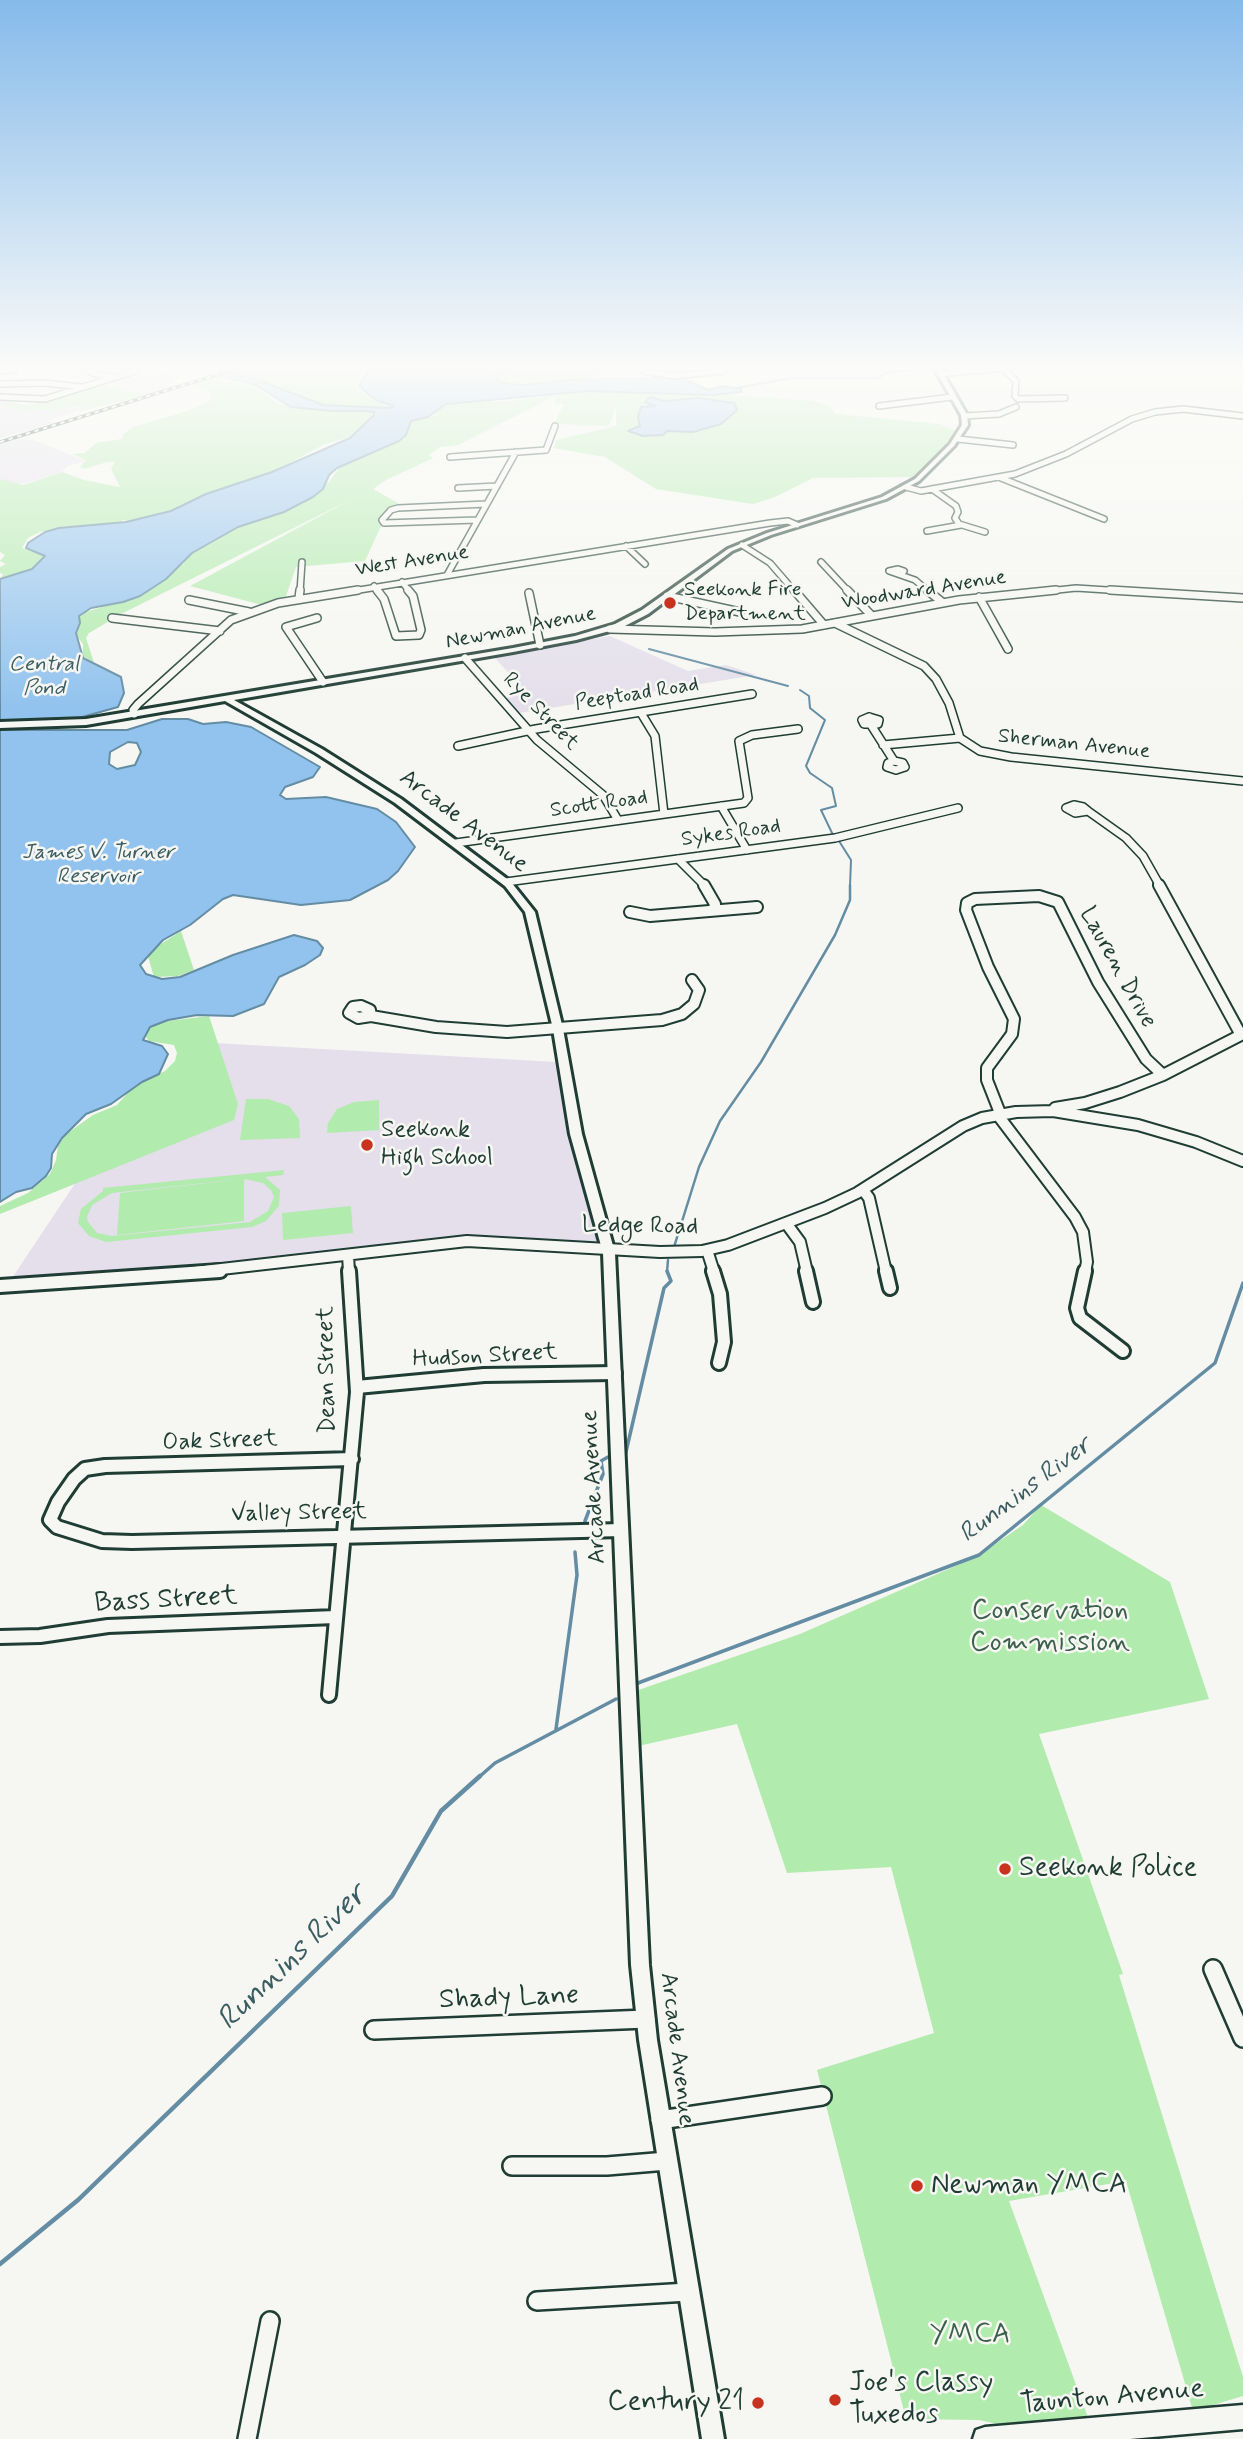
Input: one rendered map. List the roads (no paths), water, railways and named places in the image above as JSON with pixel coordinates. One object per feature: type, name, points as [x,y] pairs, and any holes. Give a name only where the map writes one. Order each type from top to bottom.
[{"type":"highway","name":"Taunton Avenue","points":[[985,2439],[1243,2417]]},
{"type":"main road","name":"Newman Avenue","points":[[0,725],[56,725],[109,718],[540,645],[610,629],[633,619],[730,550],[792,524],[893,494],[915,480]]},
{"type":"main road","name":"Arcade Avenue","points":[[225,698],[348,769],[456,843],[506,882],[530,912],[558,1029],[573,1121],[609,1250],[640,1953],[660,2120],[713,2439]]},
{"type":"street","points":[[447,575],[500,480]]},
{"type":"street","points":[[893,494],[990,480]]},
{"type":"street","points":[[1006,480],[1104,519]]},
{"type":"street","points":[[458,488],[497,486]]},
{"type":"street","points":[[906,487],[920,491]]},
{"type":"street","points":[[932,489],[956,506],[958,512],[955,519],[961,525]]},
{"type":"street","points":[[477,520],[384,523],[382,520],[387,513],[404,508],[486,504]]},
{"type":"street","name":"West Avenue","points":[[134,714],[134,708],[231,621],[249,612],[299,598],[778,522],[792,524]]},
{"type":"street","points":[[927,531],[961,525],[985,532]]},
{"type":"street","points":[[742,545],[770,563],[824,625]]},
{"type":"street","points":[[626,546],[645,564]]},
{"type":"street","points":[[299,598],[302,562]]},
{"type":"street","points":[[821,562],[870,615]]},
{"type":"street","points":[[902,574],[920,583],[942,602]]},
{"type":"street","points":[[374,586],[384,599],[396,636],[420,634],[413,596],[402,582]]},
{"type":"street","name":"Woodward Avenue","points":[[610,629],[739,632],[824,625],[942,602],[1090,587],[1243,598]]},
{"type":"street","points":[[529,593],[540,645]]},
{"type":"street","points":[[667,596],[740,612]]},
{"type":"street","points":[[979,597],[1008,649]]},
{"type":"street","points":[[189,600],[249,612]]},
{"type":"street","points":[[112,618],[220,631]]},
{"type":"street","points":[[317,618],[286,627],[323,682]]},
{"type":"street","points":[[835,622],[924,666],[936,679],[949,702],[960,738],[883,745]]},
{"type":"street","name":"Rye Street","points":[[465,658],[552,755],[603,795],[618,820]]},
{"type":"street","name":"Peeptoad Road","points":[[458,746],[528,731],[752,694]]},
{"type":"street","points":[[641,713],[655,736],[664,814]]},
{"type":"street","points":[[871,726],[894,761]]},
{"type":"street","name":"Scott Road","points":[[456,843],[746,802],[739,741],[752,735],[798,729]]},
{"type":"street","name":"Sherman Avenue","points":[[960,738],[972,747],[993,755],[1243,780]]},
{"type":"street","points":[[721,806],[747,850]]},
{"type":"street","name":"Sykes Road","points":[[506,882],[835,838],[958,808]]},
{"type":"street","points":[[1039,1111],[1086,1103],[1163,1075],[1225,1046],[1242,1035],[1147,862],[1126,838],[1088,811]]},
{"type":"street","points":[[678,859],[705,886],[715,904],[714,909]]},
{"type":"street","name":"Lauren Drive","points":[[999,1114],[987,1080],[987,1068],[1012,1034],[1014,1019],[988,967],[966,910],[967,903],[975,899],[1039,895],[1058,902],[1105,993],[1146,1059],[1163,1075]]},
{"type":"street","points":[[630,912],[650,916],[757,907]]},
{"type":"street","points":[[371,1016],[402,1023],[520,1031],[662,1020],[682,1014],[694,1004],[699,990],[692,980]]},
{"type":"street","points":[[1086,1103],[1094,1117]]},
{"type":"street","name":"Ledge Road","points":[[0,1286],[230,1270],[467,1241],[687,1253],[707,1250],[786,1223],[863,1190],[963,1126],[999,1114],[1039,1111],[1094,1117],[1152,1128],[1243,1161]]},
{"type":"street","points":[[999,1114],[1075,1217],[1083,1232],[1087,1262],[1077,1308],[1080,1318],[1123,1351]]},
{"type":"street","points":[[863,1190],[869,1198],[890,1288]]},
{"type":"street","points":[[786,1223],[800,1242],[813,1302]]},
{"type":"street","points":[[707,1250],[720,1294],[724,1342],[719,1363]]},
{"type":"street","name":"Dean Street","points":[[329,1695],[357,1387],[348,1255]]},
{"type":"street","name":"Hudson Street","points":[[357,1387],[484,1375],[615,1373]]},
{"type":"street","name":"Oak Street","points":[[89,1468],[352,1459]]},
{"type":"street","name":"Valley Street","points":[[89,1468],[74,1479],[58,1502],[50,1520],[57,1527],[102,1541],[622,1530]]},
{"type":"street","name":"Bass Street","points":[[0,1637],[40,1636],[108,1626],[335,1617]]},
{"type":"street","points":[[1213,1969],[1243,2038]]},
{"type":"street","name":"Shady Lane","points":[[374,2030],[646,2019]]},
{"type":"street","points":[[660,2120],[822,2096]]},
{"type":"street","points":[[512,2166],[607,2166],[667,2161]]},
{"type":"street","points":[[537,2301],[688,2292]]},
{"type":"street","points":[[247,2439],[271,2320]]},
{"type":"water","name":"Central Pond","points":[[249,480],[327,480],[323,489],[313,497],[284,512],[238,527],[192,553],[166,579],[140,596],[91,608],[79,616],[80,623],[76,633],[83,658],[121,677],[124,693],[118,707],[75,719],[0,721],[0,579],[32,569],[45,556],[26,548],[28,543],[45,532],[59,528],[126,522],[171,511],[206,494]]},
{"type":"water","name":"James V. Turner Reservoir","points":[[162,719],[188,719],[203,724],[226,722],[251,727],[320,767],[313,777],[285,787],[280,795],[286,799],[326,797],[377,809],[396,822],[415,847],[388,880],[350,900],[301,905],[233,895],[163,940],[140,965],[146,974],[162,979],[180,977],[233,955],[294,935],[317,941],[323,948],[320,955],[305,965],[279,977],[264,1004],[233,1016],[197,1015],[168,1020],[150,1027],[143,1040],[162,1046],[168,1054],[159,1074],[142,1082],[111,1104],[86,1114],[62,1138],[52,1154],[51,1168],[46,1176],[32,1188],[16,1192],[0,1202],[0,730],[127,730]],"holes":[[[128,742],[137,743],[141,752],[135,765],[117,769],[109,764],[110,752]]]},
{"type":"waterway","points":[[649,649],[788,686]]},
{"type":"waterway","points":[[800,690],[809,696],[810,708],[825,720],[806,766],[810,773],[832,788],[836,806],[821,810],[833,835]]},
{"type":"waterway","points":[[839,841],[851,860],[850,886]]},
{"type":"waterway","points":[[674,1247],[699,1167],[720,1121],[761,1062],[835,935],[850,900],[850,886]]},
{"type":"waterway","points":[[667,1271],[668,1260]]},
{"type":"waterway","points":[[625,1456],[664,1288],[671,1281],[667,1271]]},
{"type":"waterway","name":"Runnins River","points":[[638,1683],[979,1555],[1215,1363],[1243,1283]]},
{"type":"waterway","points":[[585,1521],[603,1474],[601,1461],[608,1457]]},
{"type":"waterway","points":[[556,1729],[577,1575],[575,1552]]},
{"type":"waterway","name":"Runnins River","points":[[478,1778],[495,1763],[616,1699]]},
{"type":"waterway","name":"Runnins River","points":[[0,2264],[78,2200],[392,1896],[441,1811],[480,1776]]},
{"type":"place","name":"Seekonk Fire Department","points":[[670,603]]},
{"type":"place","name":"Seekonk High School","points":[[367,1145]]},
{"type":"place","name":"Seekonk Police","points":[[1005,1869]]},
{"type":"place","name":"Newman YMCA","points":[[917,2186]]},
{"type":"place","name":"Joe's Classy Tuxedos","points":[[835,2400]]},
{"type":"place","name":"Century 21","points":[[758,2403]]},
{"type":"park label","name":"Conservation Commission","points":[[1050,1628]]},
{"type":"park label","name":"YMCA","points":[[970,2336]]}]
